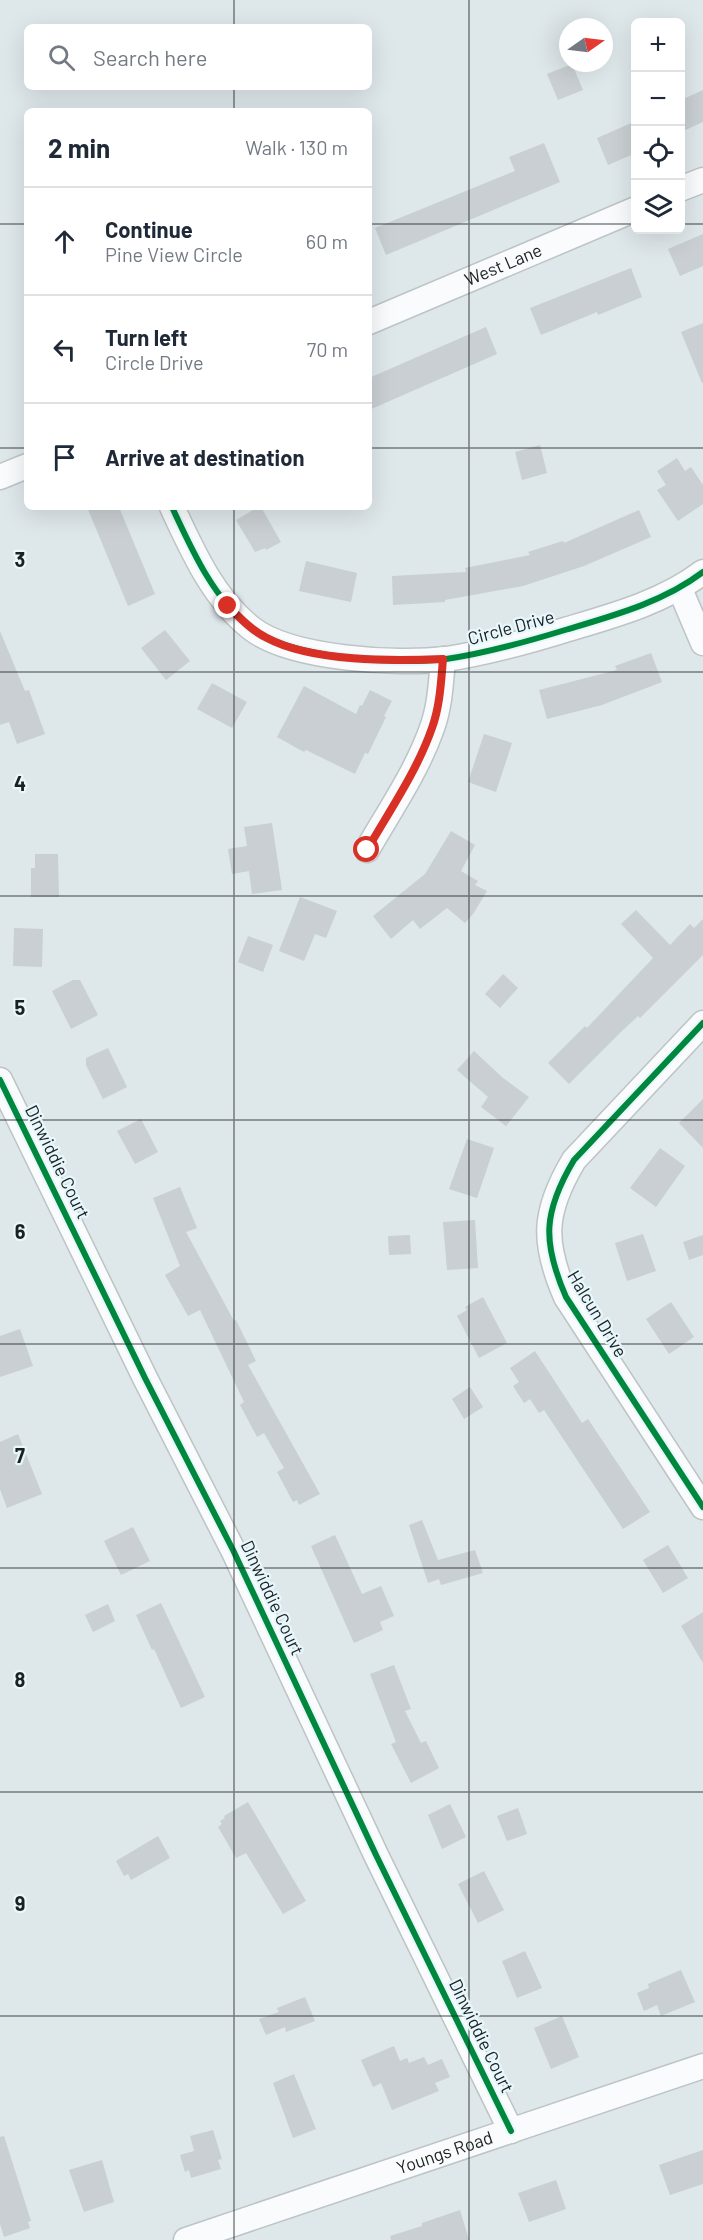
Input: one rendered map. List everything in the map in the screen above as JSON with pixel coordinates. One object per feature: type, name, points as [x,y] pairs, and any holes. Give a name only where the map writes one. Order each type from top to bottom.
[{"type":"street","points":[[685,187],[703,180]]},
{"type":"street","name":"West Lane","points":[[372,321],[631,210]]},
{"type":"street","points":[[0,477],[24,467]]},
{"type":"street","name":"Circle Drive","points":[[173,510],[196,558],[228,606],[251,628],[268,639],[291,648],[335,656],[403,661],[443,659],[506,647],[607,617],[680,589],[703,572]]},
{"type":"street","points":[[680,589],[703,643]]},
{"type":"street","points":[[367,850],[426,744],[441,692],[443,659]]},
{"type":"street","name":"Halcun Drive","points":[[703,1023],[573,1160],[554,1200],[548,1228],[554,1271],[566,1297],[703,1507]]},
{"type":"street","name":"Dinwiddie Court","points":[[0,1080],[144,1378],[233,1550],[376,1855],[512,2131]]},
{"type":"street","name":"Youngs Road","points":[[186,2240],[703,2066]]},
{"type":"building","points":[[559,69],[559,72],[575,72],[583,90],[558,100],[547,74]]},
{"type":"building","points":[[703,90],[703,122],[685,130],[685,126],[685,98]]},
{"type":"building","points":[[631,123],[631,155],[608,165],[597,138]]},
{"type":"building","points":[[544,143],[560,182],[386,255],[375,228],[515,171],[509,157]]},
{"type":"building","points":[[703,234],[703,266],[680,276],[668,249]]},
{"type":"building","points":[[631,268],[642,297],[598,315],[597,312],[541,335],[530,308]]},
{"type":"building","points":[[703,323],[703,383],[702,383],[681,332]]},
{"type":"building","points":[[486,327],[497,354],[372,409],[372,377]]},
{"type":"building","points":[[540,445],[547,473],[522,480],[515,452]]},
{"type":"building","points":[[677,458],[685,471],[691,467],[703,485],[703,504],[678,521],[657,490],[666,485],[657,471]]},
{"type":"building","points":[[88,510],[120,510],[155,594],[128,606]]},
{"type":"building","points":[[253,510],[263,510],[281,542],[266,550],[265,548],[255,552],[236,520]]},
{"type":"building","points":[[639,510],[651,537],[584,566],[523,586],[445,600],[445,602],[393,605],[392,576],[466,572],[465,568],[530,555],[528,552],[563,541],[564,543]]},
{"type":"building","points":[[306,561],[357,573],[351,602],[299,591]]},
{"type":"building","points":[[165,630],[190,661],[166,680],[141,648]]},
{"type":"building","points":[[0,631],[25,691],[29,690],[45,734],[17,744],[9,722],[0,725]]},
{"type":"building","points":[[651,653],[662,682],[602,705],[547,719],[539,690],[617,670],[615,666]]},
{"type":"building","points":[[212,683],[247,702],[232,728],[197,709]]},
{"type":"building","points":[[304,686],[356,714],[370,690],[392,701],[368,754],[365,753],[355,774],[306,750],[304,752],[277,737]]},
{"type":"building","points":[[484,734],[512,743],[496,792],[468,782]]},
{"type":"building","points":[[272,823],[282,890],[252,894],[249,871],[232,874],[228,849],[247,846],[244,827]]},
{"type":"building","points":[[451,831],[475,845],[461,871],[478,881],[475,885],[487,891],[465,923],[447,908],[420,929],[413,920],[391,939],[373,916],[425,874]]},
{"type":"building","points":[[35,854],[58,854],[59,897],[31,897],[31,868],[35,868]]},
{"type":"building","points":[[300,897],[337,911],[326,938],[315,934],[304,961],[279,951]]},
{"type":"building","points":[[636,910],[670,945],[690,924],[694,928],[703,919],[703,955],[569,1084],[548,1063],[585,1026],[587,1028],[653,958],[621,924]]},
{"type":"building","points":[[14,928],[43,929],[42,967],[13,966]]},
{"type":"building","points":[[248,936],[273,945],[263,972],[238,962]]},
{"type":"building","points":[[503,974],[518,988],[500,1008],[485,994]]},
{"type":"building","points":[[73,980],[80,980],[98,1015],[71,1029],[52,991]]},
{"type":"building","points":[[108,1048],[127,1087],[103,1099],[86,1065],[86,1058]]},
{"type":"building","points":[[474,1051],[503,1078],[529,1097],[506,1126],[481,1107],[488,1097],[457,1070]]},
{"type":"building","points":[[703,1099],[703,1148],[679,1123]]},
{"type":"building","points":[[141,1119],[158,1152],[135,1164],[117,1131]]},
{"type":"building","points":[[467,1139],[494,1148],[477,1198],[449,1189]]},
{"type":"building","points":[[660,1148],[685,1166],[656,1207],[630,1188]]},
{"type":"building","points":[[180,1187],[197,1228],[186,1232],[234,1321],[236,1320],[256,1361],[248,1365],[320,1494],[299,1505],[297,1500],[293,1502],[277,1472],[284,1468],[264,1433],[257,1437],[240,1405],[244,1402],[200,1310],[188,1316],[165,1275],[180,1266],[153,1198]]},
{"type":"building","points":[[475,1220],[478,1268],[447,1270],[443,1222]]},
{"type":"building","points":[[643,1234],[656,1271],[627,1281],[615,1243]]},
{"type":"building","points":[[410,1235],[411,1254],[389,1255],[388,1236]]},
{"type":"building","points":[[703,1235],[703,1255],[689,1260],[683,1242]]},
{"type":"building","points":[[483,1297],[507,1343],[479,1358],[457,1316],[467,1310],[465,1307]]},
{"type":"building","points":[[671,1302],[694,1337],[669,1354],[646,1319]]},
{"type":"building","points":[[20,1329],[33,1366],[0,1377],[0,1336]]},
{"type":"building","points":[[535,1351],[582,1423],[588,1419],[650,1512],[623,1529],[544,1410],[539,1413],[530,1399],[524,1403],[513,1386],[519,1382],[510,1368]]},
{"type":"building","points":[[470,1387],[483,1407],[464,1419],[452,1399]]},
{"type":"building","points":[[18,1434],[42,1494],[7,1508],[0,1489],[0,1442]]},
{"type":"building","points":[[422,1520],[438,1560],[475,1550],[483,1573],[441,1585],[439,1579],[428,1583],[409,1525]]},
{"type":"building","points":[[133,1527],[150,1561],[121,1575],[104,1541]]},
{"type":"building","points":[[335,1535],[362,1594],[381,1586],[394,1616],[380,1622],[383,1630],[354,1643],[311,1546]]},
{"type":"building","points":[[668,1545],[688,1578],[663,1593],[643,1560]]},
{"type":"building","points":[[161,1603],[205,1697],[181,1708],[136,1615]]},
{"type":"building","points":[[108,1604],[115,1621],[93,1632],[85,1615]]},
{"type":"building","points":[[703,1612],[703,1663],[681,1626]]},
{"type":"building","points":[[394,1665],[411,1709],[405,1711],[421,1743],[426,1741],[439,1768],[411,1783],[391,1744],[396,1742],[370,1674]]},
{"type":"building","points":[[248,1802],[306,1901],[283,1914],[246,1853],[236,1858],[218,1827],[222,1824],[220,1821],[225,1818],[224,1816]]},
{"type":"building","points":[[450,1804],[466,1837],[442,1849],[428,1815]]},
{"type":"building","points":[[518,1808],[527,1834],[507,1841],[497,1816]]},
{"type":"building","points":[[158,1836],[170,1858],[131,1880],[128,1874],[124,1876],[116,1861]]},
{"type":"building","points":[[484,1871],[504,1910],[478,1923],[458,1884]]},
{"type":"building","points":[[525,1951],[542,1988],[517,1998],[502,1961]]},
{"type":"building","points":[[681,1970],[695,2002],[661,2016],[657,2005],[644,2011],[637,1993],[649,1988],[648,1984]]},
{"type":"building","points":[[305,1997],[315,2021],[286,2032],[285,2027],[266,2035],[259,2019],[279,2012],[277,2008]]},
{"type":"building","points":[[562,2016],[579,2057],[551,2069],[534,2028]]},
{"type":"building","points":[[394,2046],[400,2061],[407,2058],[409,2063],[424,2057],[428,2065],[442,2059],[450,2077],[435,2083],[439,2091],[392,2110],[381,2083],[373,2087],[361,2060]]},
{"type":"building","points":[[294,2074],[316,2129],[293,2138],[273,2083]]},
{"type":"building","points":[[213,2130],[222,2159],[218,2160],[221,2169],[191,2178],[189,2170],[185,2172],[180,2155],[194,2151],[190,2136]]},
{"type":"building","points":[[4,2136],[31,2221],[28,2222],[30,2228],[4,2237],[0,2224],[0,2137]]},
{"type":"building","points":[[703,2150],[703,2184],[670,2195],[659,2165]]},
{"type":"building","points":[[102,2160],[114,2202],[84,2212],[69,2170]]},
{"type":"building","points":[[556,2180],[566,2209],[529,2222],[518,2193]]},
{"type":"building","points":[[460,2210],[469,2240],[391,2240],[390,2236]]},
{"type":"cycle path","points":[[173,510],[215,588],[225,602],[251,628],[291,647],[345,657],[425,661],[446,659],[521,643],[655,600],[688,583],[703,572]]},
{"type":"cycle path","points":[[703,1023],[574,1160],[556,1196],[549,1227],[553,1260],[566,1297],[703,1507]]},
{"type":"cycle path","points":[[0,1080],[145,1378],[233,1550],[376,1855],[511,2131]]},
{"type":"route","points":[[228,606],[251,628],[268,639],[291,648],[335,656],[403,661],[443,659],[441,692],[433,725],[422,753],[367,850]]}]
